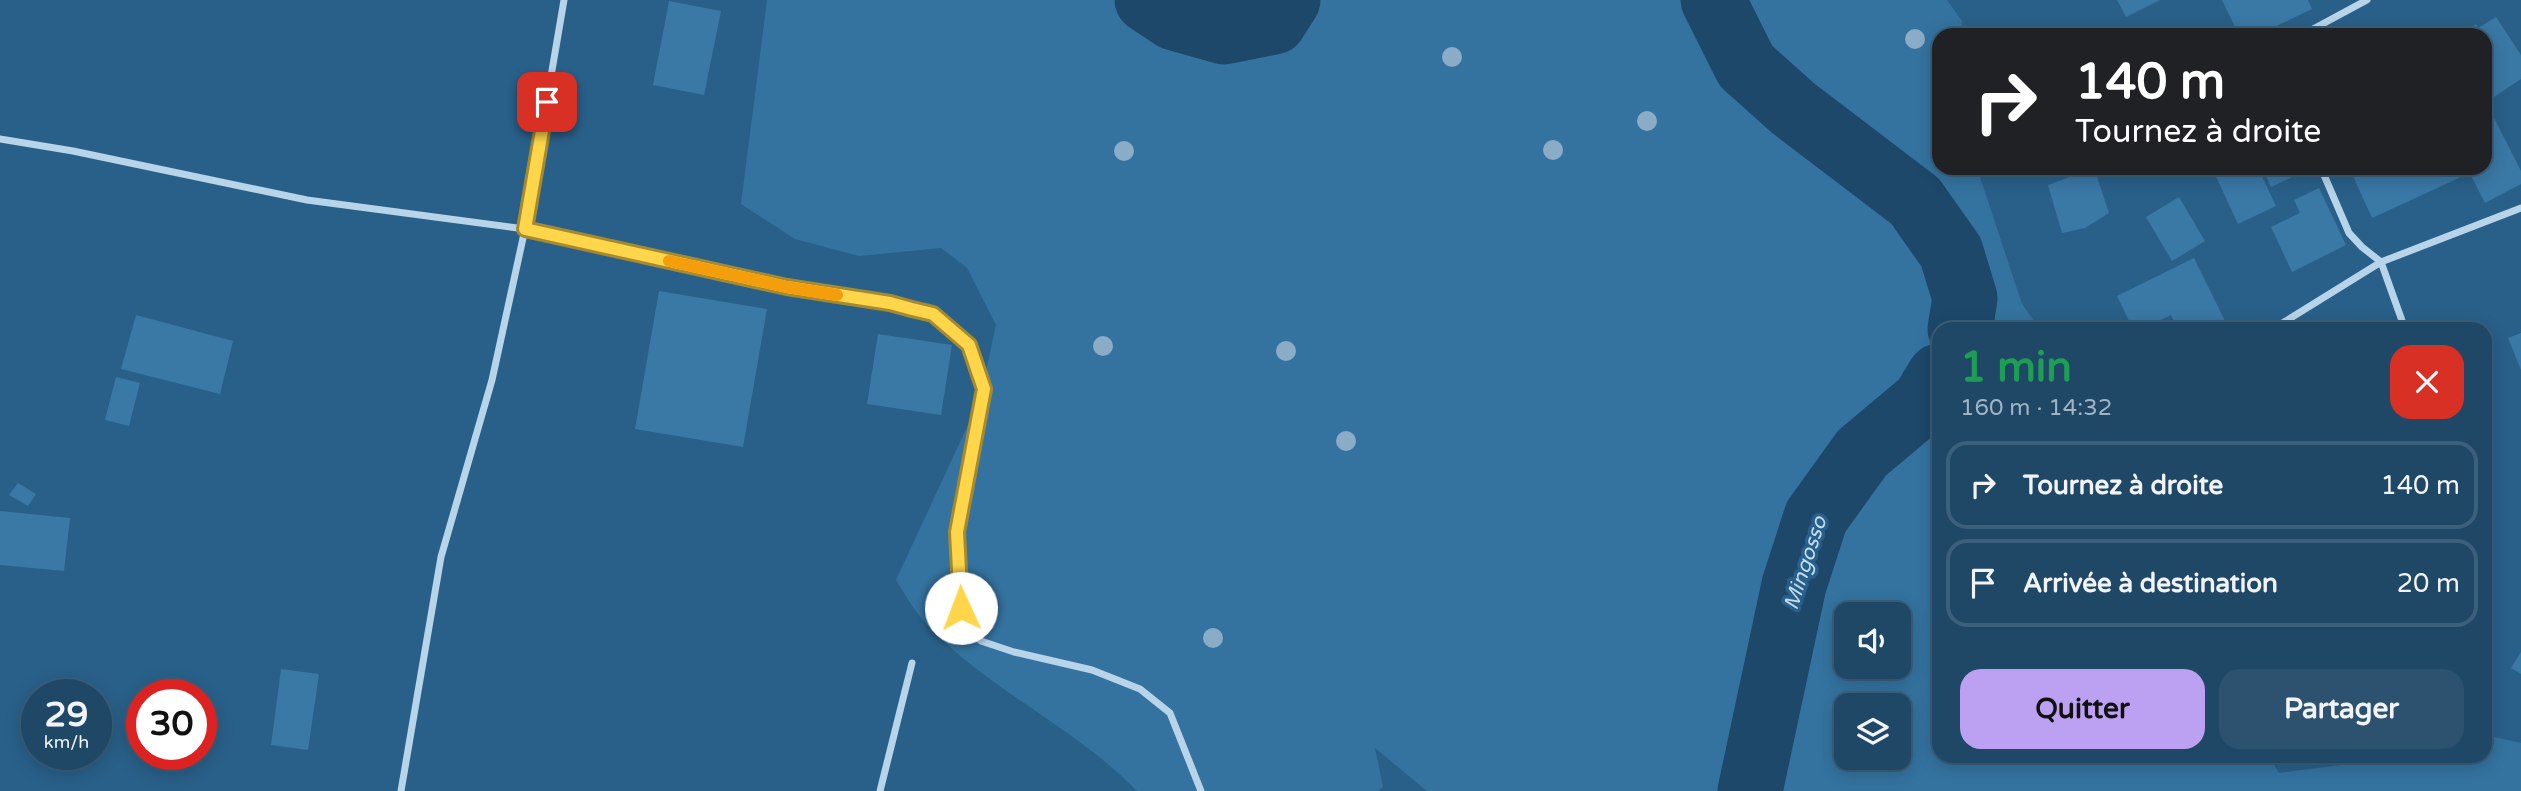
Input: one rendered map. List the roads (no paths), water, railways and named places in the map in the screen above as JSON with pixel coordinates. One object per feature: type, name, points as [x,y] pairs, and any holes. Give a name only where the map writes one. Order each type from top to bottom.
[{"type":"street","points":[[401,791],[441,557],[492,380],[525,229],[564,0]]},
{"type":"street","points":[[2315,28],[2367,0]]},
{"type":"street","points":[[0,139],[73,151],[307,200],[525,229],[787,287],[890,303],[933,314],[969,345],[984,389],[957,532],[961,608],[969,630],[981,641],[1014,652],[1092,670],[1140,689],[1170,713],[1201,791]]},
{"type":"street","points":[[2324,175],[2349,233],[2381,262],[2402,322]]},
{"type":"street","points":[[2284,322],[2381,262],[2521,208]]},
{"type":"street","points":[[880,791],[912,663]]},
{"type":"waterway","name":"Mingosso","points":[[1147,0],[1174,18],[1224,32],[1274,22],[1288,0]]},
{"type":"waterway","name":"Mingosso","points":[[1713,0],[1746,66],[1793,108],[1915,201],[1951,252],[1965,298],[1961,322]]},
{"type":"waterway","name":"Mingosso","points":[[1750,791],[1794,585],[1816,517],[1862,453],[1924,401],[1932,388]]}]
